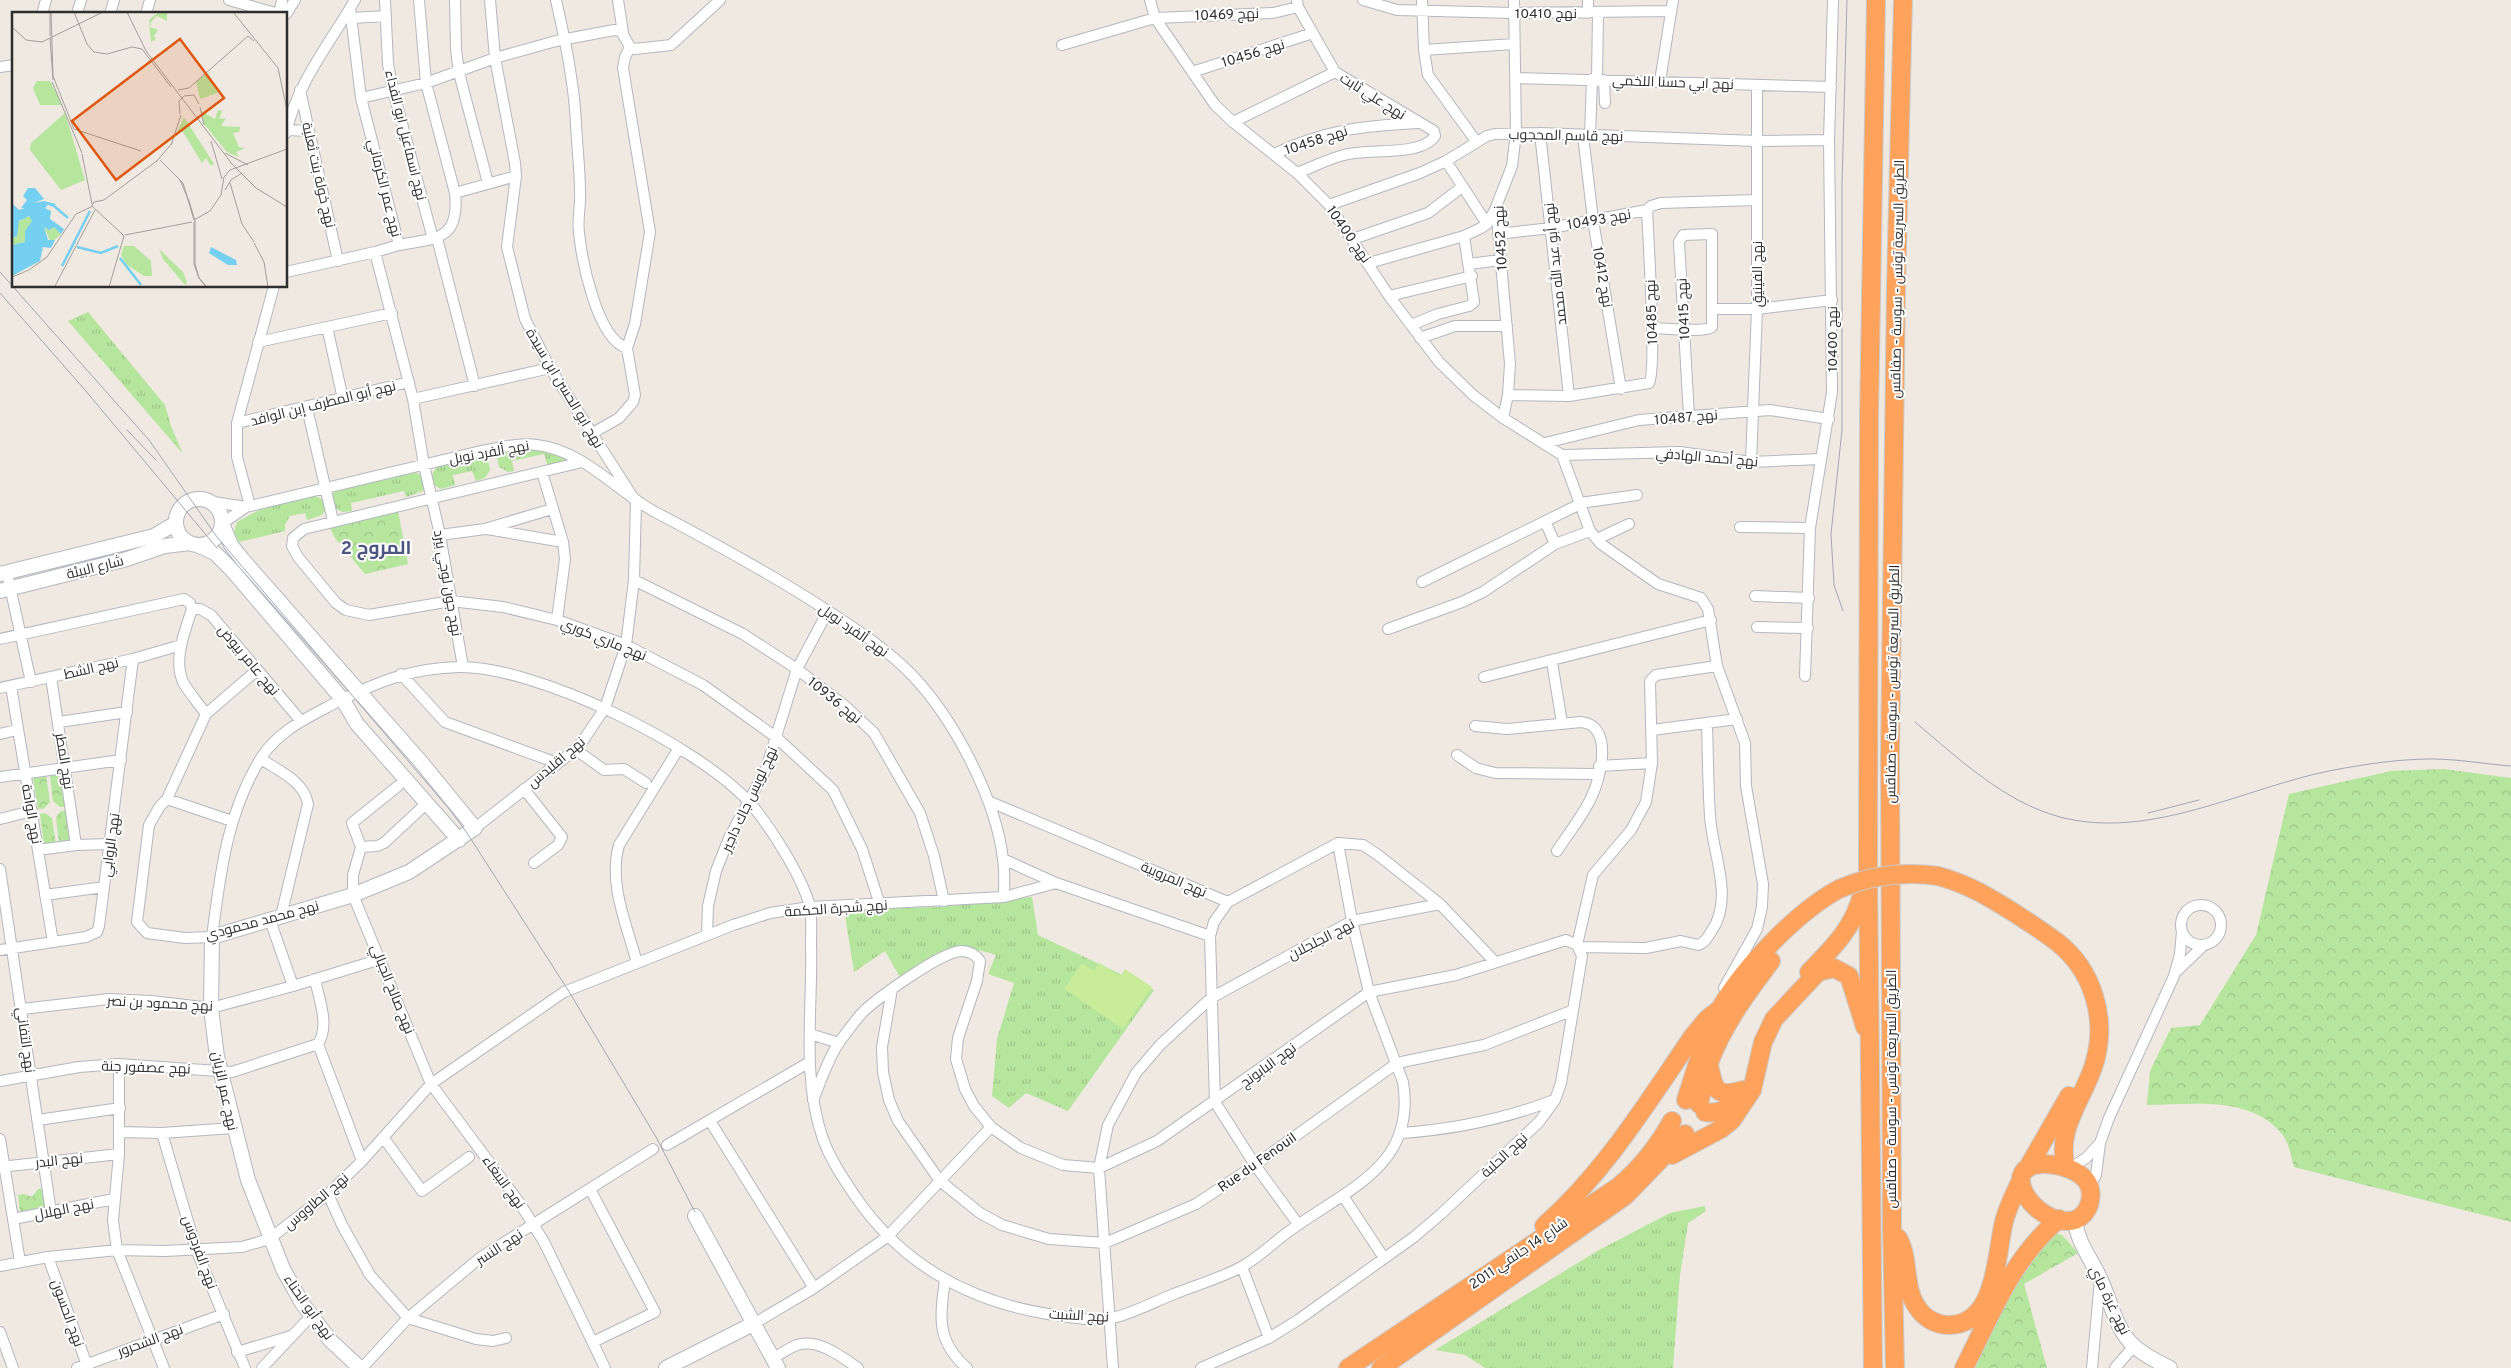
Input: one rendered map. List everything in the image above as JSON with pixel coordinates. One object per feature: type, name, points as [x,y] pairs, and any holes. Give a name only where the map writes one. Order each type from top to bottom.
[{"type":"highway","name":"الطريق السريعة تونس - سوسة - صفاقس","points":[[1872,1368],[1871,1038],[1868,869],[1869,427],[1876,0]]},
{"type":"highway","name":"الطريق السريعة تونس - سوسة - صفاقس","points":[[1895,1368],[1892,1230],[1890,755],[1896,287],[1903,0]]},
{"type":"highway","points":[[1696,1105],[1717,1113],[1728,1109],[1736,1101],[1743,1090],[1762,1024],[1776,1005],[1847,930],[1860,903],[1868,869]]},
{"type":"highway","points":[[1696,1105],[1707,1038],[1721,1008],[1742,979],[1778,938],[1810,908],[1883,876],[1905,874],[1983,893],[2049,936],[2072,956],[2089,983],[2098,1015],[2098,1044],[2090,1074],[2065,1130],[2063,1145],[2067,1168]]},
{"type":"highway","points":[[1892,1230],[1902,1245],[1910,1292],[1919,1311],[1937,1324],[1951,1325],[1965,1322],[1977,1313],[1985,1301],[1996,1264],[2006,1215],[2024,1174],[2068,1099],[2084,1061],[2090,1032],[2085,997],[2066,966],[2043,944],[1982,904],[1938,882]]},
{"type":"highway","points":[[1696,1105],[1709,1064],[1729,1020],[1770,961],[1840,895]]},
{"type":"highway","points":[[1655,1167],[1680,1150],[1721,1129],[1732,1120],[1752,1090],[1769,1027],[1779,1012],[1818,972],[1834,968],[1849,976],[1862,1021],[1871,1038]]},
{"type":"highway","points":[[1506,1261],[1588,1183],[1707,1019],[1721,1008]]},
{"type":"highway","points":[[1709,1064],[1713,1084],[1719,1092],[1727,1094],[1743,1090]]},
{"type":"highway","name":"شارع 14 جانفي 2011","points":[[1348,1368],[1627,1179],[1660,1141],[1672,1121],[1673,1110],[1676,1105],[1696,1105],[1704,1122],[1699,1130],[1685,1134],[1655,1167],[1616,1204],[1381,1368]]},
{"type":"highway","points":[[1672,1121],[1676,1129],[1685,1134]]},
{"type":"highway","points":[[1964,1368],[2018,1263],[2039,1237],[2065,1220],[2088,1209],[2091,1198],[2089,1187],[2083,1177],[2067,1168],[2040,1164],[2024,1174],[2021,1189],[2032,1204],[2042,1213],[2065,1220]]},
{"type":"street","points":[[229,0],[248,2],[274,12]]},
{"type":"street","points":[[287,12],[295,0]]},
{"type":"street","name":"نهج اسماعيل ابو الفداء","points":[[385,0],[388,64],[393,90],[475,386]]},
{"type":"street","points":[[399,245],[435,238],[446,232],[456,218],[455,193],[426,83],[419,0]]},
{"type":"street","points":[[455,0],[456,49],[459,73],[488,183]]},
{"type":"street","name":"نهج ابو الحسن ابن سيدة","points":[[490,0],[495,58],[516,176],[507,247],[524,319],[550,368],[636,502]]},
{"type":"street","points":[[556,0],[565,39],[576,124],[580,191],[577,212],[579,234],[589,284],[608,329],[621,346],[627,348]]},
{"type":"street","points":[[618,0],[623,33],[630,47],[641,50],[671,46],[720,0]]},
{"type":"street","name":"نهج 10400","points":[[1150,0],[1155,18],[1215,104],[1233,122],[1297,173],[1329,205],[1389,296],[1420,338],[1454,376],[1503,418],[1562,455]]},
{"type":"street","name":"نهج 10410","points":[[1363,0],[1388,8],[1422,5],[1513,13],[1670,11]]},
{"type":"street","name":"نهج 10452","points":[[1503,418],[1508,395],[1510,364],[1496,207],[1512,166],[1516,132],[1514,0]]},
{"type":"street","points":[[1588,0],[1593,13],[1597,79],[1605,103]]},
{"type":"street","points":[[1660,81],[1673,0]]},
{"type":"street","name":"نهج 10400","points":[[1805,676],[1810,528],[1832,392],[1829,140],[1833,0]]},
{"type":"street","points":[[1297,3],[1335,72]]},
{"type":"street","name":"نهج 10469","points":[[1062,45],[1155,18],[1273,13],[1297,3]]},
{"type":"street","points":[[1422,5],[1424,50],[1428,75],[1476,141]]},
{"type":"street","points":[[288,124],[289,116],[300,90],[352,9],[386,16]]},
{"type":"street","name":"نهج عمر الكرماني","points":[[352,9],[361,98],[399,245],[375,252],[413,398],[424,465]]},
{"type":"street","points":[[361,98],[426,83],[459,73],[495,58],[565,39],[614,30],[623,33]]},
{"type":"street","name":"نهج 10456","points":[[1192,72],[1313,33]]},
{"type":"street","points":[[1424,50],[1514,44]]},
{"type":"street","points":[[591,434],[619,418],[634,402],[635,395],[627,348],[635,324],[650,232],[623,68],[625,57],[630,47]]},
{"type":"street","name":"نهج علي ثابت","points":[[1233,122],[1335,72],[1432,130],[1435,134],[1434,139],[1416,148],[1358,152],[1330,159],[1297,173]]},
{"type":"street","name":"نهج ابي حسنا اللخمي","points":[[1514,78],[1831,87]]},
{"type":"street","name":"نهج 10412","points":[[1597,79],[1587,135],[1592,220],[1621,389]]},
{"type":"street","name":"نهج الفينيقٍ","points":[[1751,462],[1757,309],[1757,85]]},
{"type":"street","name":"نهج خولة بنت ثعلبة","points":[[300,90],[338,261]]},
{"type":"street","name":"نهج 10458","points":[[1274,154],[1318,136],[1344,129],[1418,123]]},
{"type":"street","points":[[288,132],[309,130]]},
{"type":"street","name":"نهج قاسم المحجوب","points":[[1329,205],[1386,186],[1446,161],[1487,136],[1516,132],[1758,141],[1829,140]]},
{"type":"street","name":"نهج أبو عبد الله محمد","points":[[1540,133],[1569,396]]},
{"type":"street","points":[[1446,161],[1487,224]]},
{"type":"street","points":[[455,193],[516,176]]},
{"type":"street","points":[[1353,239],[1428,213],[1462,187]]},
{"type":"street","name":"نهج 10493","points":[[1498,234],[1551,228],[1647,210],[1651,206],[1661,203],[1757,200]]},
{"type":"street","points":[[1369,263],[1464,236],[1487,224],[1496,207]]},
{"type":"street","name":"نهج 10485","points":[[1621,389],[1647,384],[1652,380],[1652,328],[1647,210]]},
{"type":"street","name":"نهج 10415","points":[[1688,416],[1679,239],[1687,235],[1708,233],[1713,235],[1713,309]]},
{"type":"street","points":[[1411,326],[1438,314],[1472,304],[1474,299],[1472,276],[1464,236]]},
{"type":"street","points":[[288,272],[375,252]]},
{"type":"street","points":[[1469,264],[1500,260]]},
{"type":"street","points":[[1389,296],[1472,276]]},
{"type":"street","points":[[248,507],[237,457],[236,423],[273,288]]},
{"type":"street","points":[[1652,328],[1711,328],[1713,309],[1757,309],[1832,300]]},
{"type":"street","points":[[258,342],[392,313]]},
{"type":"street","points":[[1420,338],[1455,326],[1507,326]]},
{"type":"street","points":[[327,327],[343,399]]},
{"type":"street","name":"نهج أبو المطرف إبن الوافد","points":[[413,398],[475,386],[550,368]]},
{"type":"street","name":"نهج أبو المطرف إبن الوافد","points":[[236,423],[307,408],[409,382]]},
{"type":"street","points":[[1508,395],[1569,396],[1621,389]]},
{"type":"street","points":[[307,408],[333,521],[582,462]]},
{"type":"street","name":"نهج 10487","points":[[1545,443],[1630,422],[1688,416],[1778,410],[1829,419]]},
{"type":"street","name":"نهج ألفرد نوبل","points":[[213,502],[248,507],[481,451],[518,445],[537,444],[559,450],[608,478],[636,502],[762,569],[828,611],[897,661],[928,693],[966,752],[988,802],[1003,859],[1004,897]]},
{"type":"street","name":"نهج أحمد الهادفي","points":[[1562,455],[1680,452],[1751,462],[1821,459]]},
{"type":"street","points":[[1562,455],[1594,535],[1606,549],[1658,584],[1700,598],[1706,606],[1711,620],[1718,666],[1737,719],[1746,753],[1746,786],[1762,878],[1762,907],[1757,929],[1748,948],[1707,1019]]},
{"type":"street","points":[[424,465],[433,498]]},
{"type":"street","points":[[542,472],[563,542],[565,573],[557,620]]},
{"type":"street","points":[[1422,582],[1580,503],[1637,495]]},
{"type":"street","points":[[459,840],[357,724],[342,700],[231,569],[211,551],[193,544],[180,535],[176,523],[179,510],[189,500],[198,498],[213,502],[222,515],[223,525],[231,545],[243,560],[360,691],[475,828]]},
{"type":"street","name":"نهج جون لوجي بيرد","points":[[433,498],[463,667]]},
{"type":"street","name":"نهج اقليدس","points":[[475,828],[575,749],[595,725],[605,708],[626,646],[634,580],[636,502]]},
{"type":"street","name":"نهج ألفرد نوبل","points":[[223,525],[248,507]]},
{"type":"street","points":[[440,535],[485,529],[552,509]]},
{"type":"street","name":"نهج ماري كوري","points":[[333,521],[304,529],[294,538],[292,546],[336,603],[346,610],[370,615],[451,601],[503,606],[557,620],[626,646],[703,685],[777,738],[818,775],[839,800],[862,850],[880,905]]},
{"type":"street","points":[[1545,521],[1555,544]]},
{"type":"street","name":"شارع البيئة","points":[[3,574],[154,536],[176,523]]},
{"type":"street","points":[[1388,629],[1442,611],[1483,592],[1555,544],[1629,524]]},
{"type":"street","points":[[193,544],[211,542],[217,537],[223,525]]},
{"type":"street","points":[[1740,527],[1810,528]]},
{"type":"street","points":[[485,529],[563,542]]},
{"type":"street","name":"شارع البيئة","points":[[5,590],[127,559],[165,546],[193,544]]},
{"type":"street","points":[[3,574],[5,590],[20,635],[31,682]]},
{"type":"street","name":"نهج 10936","points":[[634,580],[729,625],[797,669],[845,706],[874,733],[920,813],[934,856],[944,901]]},
{"type":"street","points":[[1755,596],[1809,598]]},
{"type":"street","name":"نهج عامر بيوض","points":[[0,639],[179,600],[187,601],[192,609],[200,609],[211,614],[301,721]]},
{"type":"street","points":[[192,609],[180,645],[180,666],[184,682],[206,714]]},
{"type":"street","name":"نهج لويس جاك داجير","points":[[707,935],[708,906],[716,871],[729,838],[766,769],[797,669],[828,611]]},
{"type":"street","points":[[1484,678],[1711,620]]},
{"type":"street","points":[[1757,627],[1808,628]]},
{"type":"street","name":"نهج الشط","points":[[0,688],[133,659],[180,645]]},
{"type":"street","name":"نهج الروابي","points":[[0,950],[86,937],[97,932],[133,659]]},
{"type":"street","points":[[1552,662],[1562,723]]},
{"type":"street","points":[[1555,1100],[1563,1074],[1582,956],[1578,946],[1593,875],[1612,856],[1640,816],[1649,789],[1652,763],[1650,684],[1652,678],[1656,675],[1718,666]]},
{"type":"street","name":"نهج الشبت","points":[[212,937],[221,868],[232,821],[261,759],[271,744],[301,721],[360,691],[401,674],[463,667],[492,669],[520,676],[605,708],[679,748],[716,773],[748,801],[771,831],[796,873],[810,908],[812,969],[808,1063],[813,1101],[824,1143],[843,1179],[887,1237],[945,1281],[967,1292],[1031,1311],[1068,1317],[1110,1319],[1242,1267],[1298,1224]]},
{"type":"street","name":"نهج محمد محمودي","points":[[257,670],[206,714],[167,799],[160,806],[149,825],[137,922],[147,933],[185,938],[212,937],[353,895],[423,866],[475,828]]},
{"type":"street","points":[[401,674],[445,722],[557,763]]},
{"type":"street","name":"نهج المطر","points":[[51,677],[67,768],[76,845]]},
{"type":"street","name":"نهج الواحة","points":[[11,686],[53,942]]},
{"type":"street","points":[[59,722],[127,712]]},
{"type":"street","points":[[1652,730],[1737,719]]},
{"type":"street","points":[[1475,726],[1507,729],[1562,723],[1588,723],[1599,731],[1602,744],[1599,770],[1587,806],[1557,851]]},
{"type":"street","name":"نهج البابونج","points":[[892,989],[949,954],[960,951],[977,957],[980,962],[979,971],[960,1030],[956,1059],[965,1090],[974,1106],[991,1127],[1021,1148],[1041,1158],[1063,1165],[1099,1168],[1157,1141],[1369,992],[1456,975],[1566,940],[1578,946],[1646,948],[1681,941],[1698,945],[1706,940],[1716,926],[1721,909],[1721,886],[1710,818],[1707,724]]},
{"type":"street","points":[[0,734],[17,730]]},
{"type":"street","points":[[637,963],[614,879],[615,859],[619,845],[679,748]]},
{"type":"street","points":[[575,749],[604,770],[624,768],[646,783]]},
{"type":"street","points":[[1457,755],[1469,764],[1489,772],[1599,770],[1652,763]]},
{"type":"street","points":[[261,759],[298,783],[306,794],[308,804],[276,918],[293,986]]},
{"type":"street","points":[[0,777],[121,760]]},
{"type":"street","points":[[353,895],[353,875],[361,847],[352,823],[398,786]]},
{"type":"street","points":[[524,789],[562,837],[558,845],[534,863]]},
{"type":"street","points":[[167,799],[232,821]]},
{"type":"street","name":"نهج المروبية","points":[[988,802],[1228,902]]},
{"type":"street","points":[[361,847],[384,843],[427,803]]},
{"type":"street","points":[[0,819],[32,812]]},
{"type":"street","points":[[1338,843],[1352,921],[1369,992],[1398,1063],[1406,1098],[1402,1133],[1378,1167],[1343,1196],[1298,1224],[1255,1165],[1214,1102],[1210,936],[1214,922],[1228,902],[1338,843],[1356,844],[1371,849],[1440,904],[1496,962]]},
{"type":"street","points":[[38,850],[76,845],[110,844]]},
{"type":"street","points":[[1003,859],[1056,883],[1210,936]]},
{"type":"street","name":"نهج التفاني","points":[[0,869],[51,1212]]},
{"type":"street","name":"نهج شجرة الحكمة","points":[[568,990],[707,935],[770,914],[810,908],[1004,897],[1056,883]]},
{"type":"street","points":[[45,895],[104,888]]},
{"type":"street","name":"نهج صالح الجبالي","points":[[353,895],[431,1084]]},
{"type":"street","name":"نهج الجلجلان","points":[[1114,1368],[1099,1168],[1108,1125],[1136,1073],[1160,1045],[1211,998],[1352,921],[1440,904]]},
{"type":"street","points":[[2089,1187],[2096,1175],[2100,1143],[2109,1118],[2174,976],[2180,954],[2182,919],[2188,909],[2200,905],[2212,908],[2220,919],[2219,932],[2216,938],[2204,944],[2187,959],[2174,976]]},
{"type":"street","points":[[2182,931],[2190,942],[2204,944]]},
{"type":"street","name":"نهج عمر الزيان","points":[[212,937],[211,1008],[221,1073],[233,1128],[248,1180],[269,1239]]},
{"type":"street","name":"نهج محمود بن نصر","points":[[22,1009],[109,999],[211,1008],[315,980],[381,959]]},
{"type":"street","points":[[315,980],[324,1022],[322,1038],[318,1044],[362,1161]]},
{"type":"street","points":[[813,1101],[839,1043],[862,1013],[892,989]]},
{"type":"street","name":"Rue du Fenouil","points":[[892,989],[882,1048],[883,1072],[889,1100],[898,1121],[940,1181],[980,1213],[1002,1225],[1049,1239],[1105,1243],[1196,1204],[1255,1165],[1398,1063],[1484,1045],[1572,1011]]},
{"type":"street","name":"نهج الطاووس","points":[[0,1266],[48,1257],[117,1250],[242,1247],[269,1239],[328,1194],[362,1161],[431,1084],[568,990]]},
{"type":"street","points":[[810,1034],[839,1043]]},
{"type":"street","name":"نهج عصفور جنة","points":[[0,1081],[80,1067],[119,1064],[179,1067],[221,1073],[241,1070],[318,1044]]},
{"type":"street","points":[[667,1145],[808,1063]]},
{"type":"street","points":[[119,1064],[119,1154],[114,1199],[114,1233],[117,1250],[164,1368]]},
{"type":"street","name":"نهج الببغاء","points":[[431,1084],[520,1202],[544,1242],[605,1368]]},
{"type":"street","name":"نهج الحلبة","points":[[1402,1133],[1467,1126],[1530,1110],[1555,1100]]},
{"type":"street","name":"نهج الحلبة","points":[[1201,1368],[1269,1338],[1306,1315],[1384,1258],[1441,1214],[1539,1122],[1555,1100]]},
{"type":"street","points":[[38,1120],[120,1108]]},
{"type":"street","points":[[1530,1110],[1536,1114],[1539,1122]]},
{"type":"street","points":[[710,1121],[814,1288]]},
{"type":"street","points":[[666,1368],[687,1364],[814,1288],[887,1237],[991,1127]]},
{"type":"street","points":[[119,1132],[162,1133],[233,1128]]},
{"type":"street","name":"نهج الفردوس","points":[[162,1133],[196,1248],[245,1368]]},
{"type":"street","points":[[383,1137],[422,1191],[469,1157]]},
{"type":"street","points":[[0,1139],[2,1166],[20,1262]]},
{"type":"street","points":[[2067,1168],[2086,1158],[2100,1143]]},
{"type":"street","name":"نهج النسر","points":[[361,1368],[408,1318],[481,1257],[653,1149]]},
{"type":"street","name":"نهج البدر","points":[[2,1166],[119,1154]]},
{"type":"street","points":[[590,1189],[655,1312],[593,1342]]},
{"type":"street","points":[[328,1194],[342,1225],[370,1275],[408,1318],[476,1339],[493,1341],[506,1338]]},
{"type":"street","points":[[1343,1196],[1384,1258]]},
{"type":"street","name":"نهج الهلال","points":[[13,1218],[114,1199]]},
{"type":"street","points":[[695,1216],[755,1323],[775,1363],[798,1344],[810,1344],[831,1350],[858,1368]]},
{"type":"street","name":"نهج غرة ماي","points":[[2065,1220],[2070,1234],[2080,1243],[2100,1278],[2111,1309],[2134,1346],[2170,1368]]},
{"type":"street","name":"نهج أبو الحناء","points":[[269,1239],[283,1269],[312,1316],[330,1340],[361,1368]]},
{"type":"street","name":"نهج الحسون","points":[[48,1257],[84,1367]]},
{"type":"street","points":[[1242,1267],[1269,1338]]},
{"type":"street","points":[[2092,1368],[2100,1278]]},
{"type":"street","points":[[945,1281],[940,1311],[942,1329],[948,1345],[958,1360],[967,1368]]},
{"type":"street","name":"نهج الشحرور","points":[[84,1367],[153,1338],[224,1314]]},
{"type":"street","points":[[262,1368],[312,1316]]},
{"type":"street","points":[[0,1332],[13,1368]]},
{"type":"street","points":[[237,1352],[293,1336]]},
{"type":"street","points":[[2115,1368],[2134,1346]]},
{"type":"green space","points":[[88,312],[165,405],[171,426],[183,454],[68,321]]},
{"type":"green space","points":[[526,447],[545,450],[572,461],[548,467],[544,454],[512,461],[514,471],[508,472],[499,467],[497,457],[501,451]]},
{"type":"green space","points":[[478,456],[488,460],[490,470],[485,478],[476,481],[472,471],[453,475],[455,485],[441,489],[434,485],[432,474],[438,465]]},
{"type":"green space","points":[[411,472],[423,475],[425,490],[406,497],[404,491],[351,503],[352,511],[343,512],[334,508],[331,496],[336,490]]},
{"type":"green space","points":[[313,495],[324,500],[326,510],[322,515],[307,520],[305,513],[290,516],[285,525],[285,531],[239,542],[234,532],[237,522],[263,508]]},
{"type":"green space","points":[[398,511],[408,564],[365,574],[335,538],[329,526]]},
{"type":"green space","points":[[2444,769],[2511,778],[2511,1222],[2294,1167],[2288,1145],[2282,1134],[2269,1122],[2254,1113],[2219,1105],[2147,1105],[2150,1071],[2171,1028],[2200,1025],[2256,935],[2289,794],[2391,771]]},
{"type":"green space","points":[[62,774],[67,807],[60,807],[53,801],[50,775]]},
{"type":"green space","points":[[46,776],[50,802],[43,809],[38,809],[33,778]]},
{"type":"green space","points":[[68,810],[71,842],[59,844],[56,817],[61,811]]},
{"type":"green space","points":[[45,813],[52,818],[56,844],[44,846],[40,814]]},
{"type":"green space","points":[[1032,897],[1038,935],[1154,990],[1068,1111],[1026,1093],[1009,1108],[992,1096],[997,1039],[1014,983],[988,974],[996,955],[966,948],[944,950],[900,977],[885,951],[854,972],[844,909],[938,907]]},
{"type":"green space","points":[[1082,963],[1094,971],[1100,963],[1120,977],[1125,969],[1152,987],[1123,1029],[1064,989]]},
{"type":"green space","points":[[38,1189],[43,1189],[47,1210],[20,1213],[18,1195],[24,1194],[32,1197]]},
{"type":"green space","points":[[1705,1206],[1706,1211],[1688,1223],[1680,1275],[1673,1368],[1485,1368],[1465,1355],[1435,1350],[1599,1250],[1670,1213]]},
{"type":"green space","points":[[2055,1233],[2062,1235],[2078,1253],[2024,1284],[2047,1368],[1975,1368],[2016,1281],[2040,1241]]},
{"type":"tram line","points":[[1843,611],[1834,585],[1831,534],[1842,430],[1842,184],[1847,0]]},
{"type":"tram line","points":[[0,272],[12,286]]},
{"type":"tram line","points":[[14,288],[149,440],[217,537],[450,810],[467,833],[568,990],[656,1137],[695,1212]]},
{"type":"tram line","points":[[0,293],[85,390],[217,548]]},
{"type":"tram line","points":[[127,430],[156,460]]},
{"type":"tram line","points":[[1915,722],[1965,764],[2020,801],[2060,817],[2095,823],[2129,822],[2164,817],[2198,809],[2300,778],[2370,764],[2432,759],[2511,766]]},
{"type":"tram line","points":[[2148,813],[2199,800]]},
{"type":"district","name":"المروج 2","points":[[376,547]]}]
